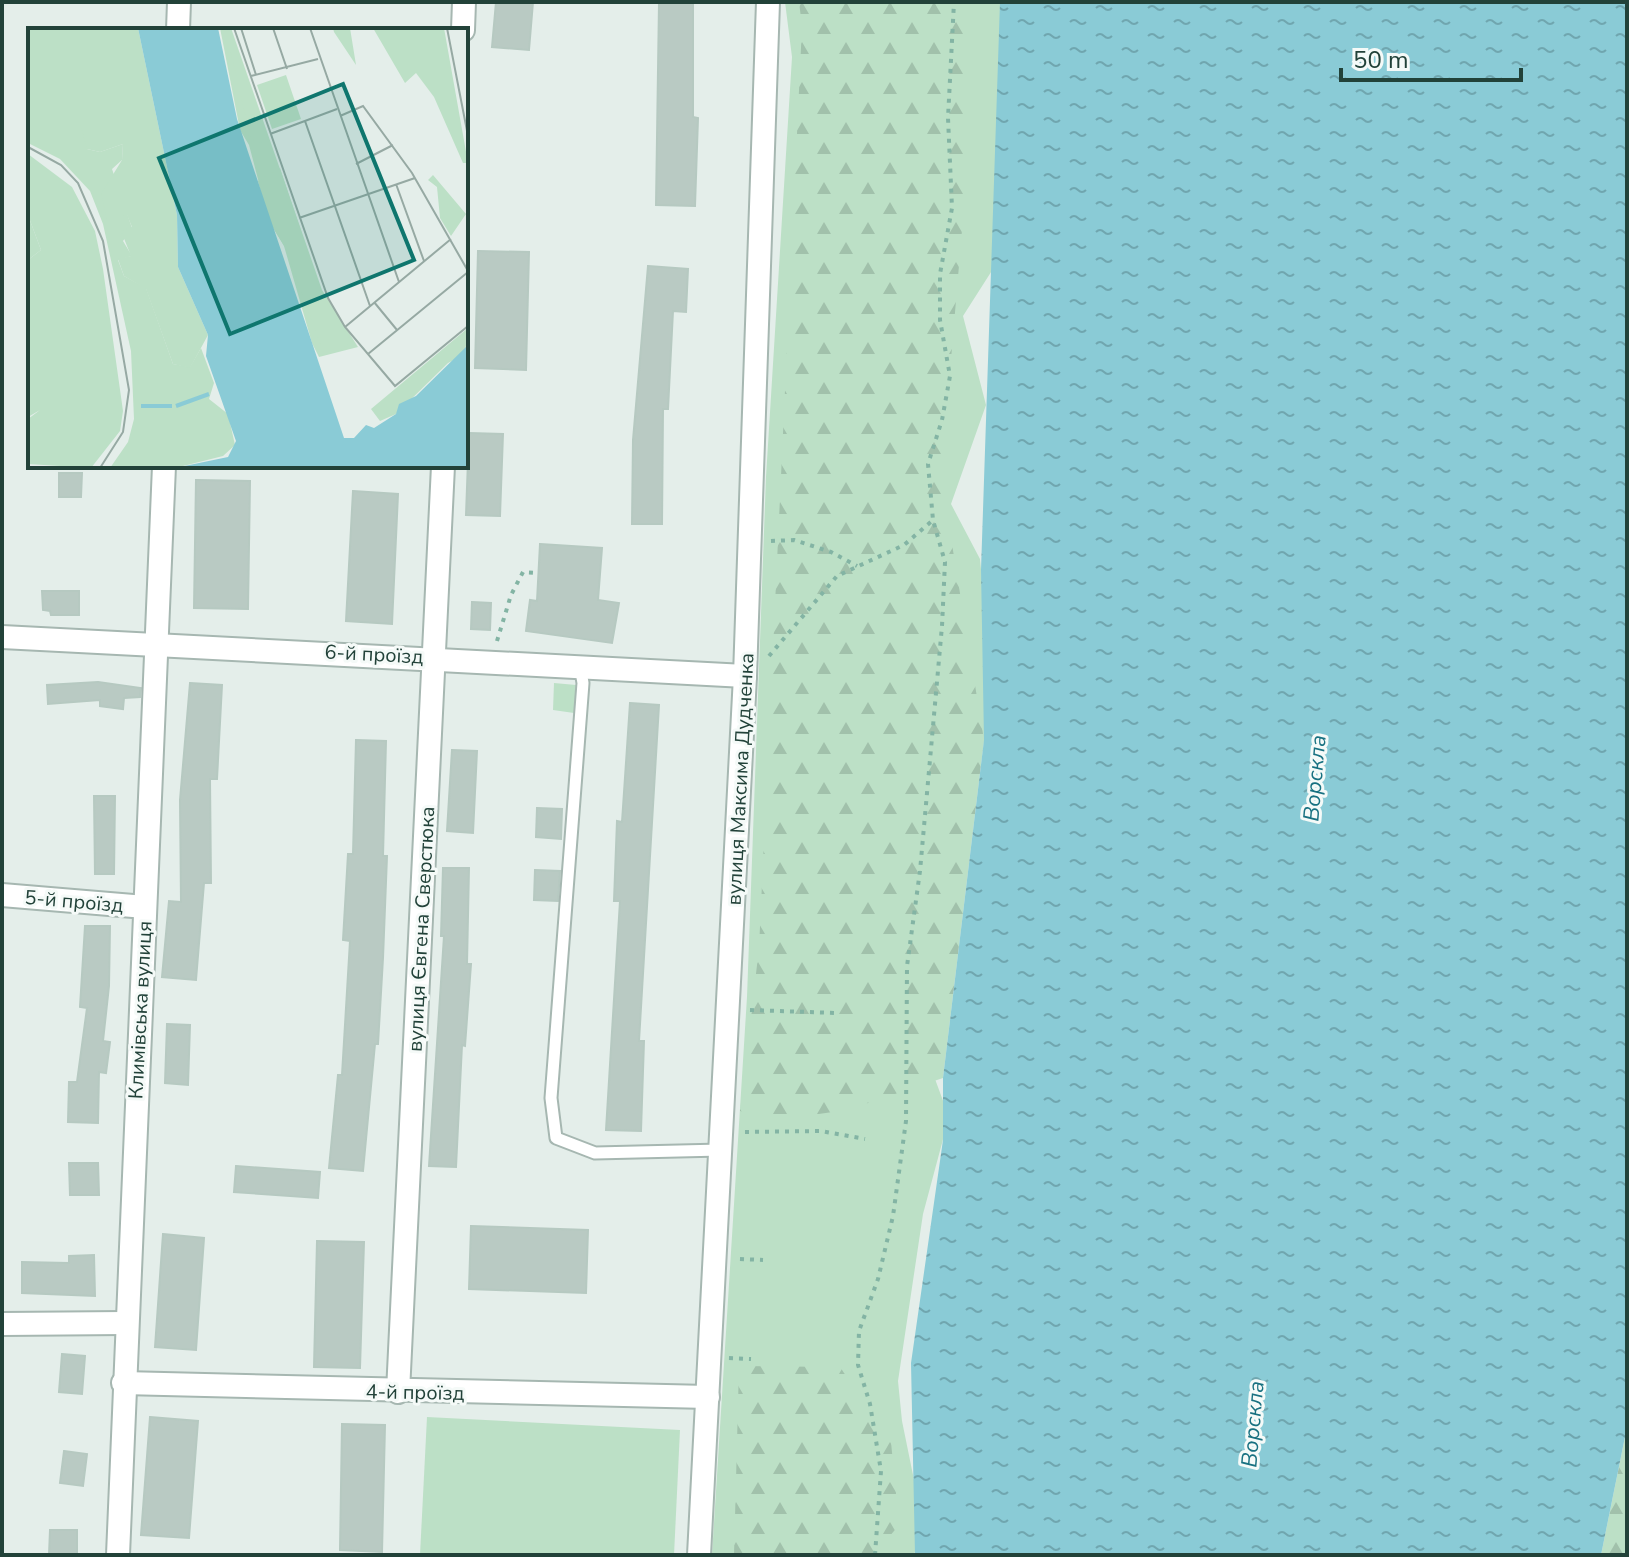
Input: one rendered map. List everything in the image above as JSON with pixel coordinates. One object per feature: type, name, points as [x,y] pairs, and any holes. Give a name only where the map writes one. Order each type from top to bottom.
[{"type":"street","points":[[178,28],[179,2]]},
{"type":"street","points":[[463,28],[464,2]]},
{"type":"street","name":"вулиця Максима Дудченка","points":[[699,1555],[728,1141],[768,2]]},
{"type":"street","name":"Климівська вулиця","points":[[118,1555],[125,1323],[164,468]]},
{"type":"street","name":"вулиця Євгена Сверстюка","points":[[398,1392],[443,468]]},
{"type":"street","name":"6-й проїзд","points":[[2,637],[434,657],[745,676]]},
{"type":"street","name":"5-й проїзд","points":[[2,895],[145,907]]},
{"type":"street","points":[[2,1324],[125,1323]]},
{"type":"street","name":"4-й проїзд","points":[[123,1383],[398,1392],[708,1397]]},
{"type":"lane","points":[[580,666],[583,683],[551,1098],[556,1138],[595,1153],[728,1141]]},
{"type":"path","points":[[875,1555],[881,1471],[870,1404],[858,1365],[859,1331],[878,1279],[890,1229],[906,1121],[907,966],[920,871],[945,562],[933,520],[928,464],[942,420],[950,376],[940,320],[940,274],[952,208],[948,118],[954,2]]},
{"type":"path","points":[[745,676],[779,648],[837,576],[904,545],[933,520]]},
{"type":"path","points":[[750,534],[776,543],[794,540],[831,552],[858,567]]},
{"type":"path","points":[[496,661],[497,641],[511,595],[523,572],[538,573]]},
{"type":"path","points":[[748,1010],[837,1013]]},
{"type":"path","points":[[728,1141],[821,1131],[865,1139]]},
{"type":"path","points":[[740,1259],[763,1260]]},
{"type":"path","points":[[727,1357],[751,1359]]},
{"type":"green space","points":[[785,2],[1001,2],[1000,258],[963,316],[986,405],[951,504],[980,559],[986,619],[984,740],[935,1079],[949,1117],[923,1214],[898,1381],[902,1421],[923,1524],[914,1555],[712,1555],[747,997],[766,477],[792,57]]},
{"type":"green space","points":[[799,2],[970,2],[970,136],[941,477],[984,740],[943,1078],[847,1110],[776,1120],[740,1111],[759,948],[802,26]]},
{"type":"green space","points":[[554,683],[576,685],[574,713],[553,710]]},
{"type":"green space","points":[[739,1366],[840,1367],[891,1442],[899,1525],[874,1555],[734,1555]]},
{"type":"green space","points":[[427,1417],[680,1430],[674,1555],[420,1555]]},
{"type":"green space","points":[[1627,1427],[1627,1555],[1601,1555]]},
{"type":"water","name":"Ворскла","points":[[1000,2],[1627,2],[1627,1427],[1601,1555],[915,1555],[911,1363],[943,1140],[943,1078],[984,740],[981,570]]},
{"type":"building","points":[[496,2],[533,2],[529,50],[492,47]]},
{"type":"building","points":[[659,3],[693,3],[693,117],[698,118],[695,206],[656,205]]},
{"type":"building","points":[[478,251],[529,252],[526,370],[475,368]]},
{"type":"building","points":[[648,266],[688,269],[686,312],[673,311],[668,409],[663,409],[662,524],[632,524],[633,440]]},
{"type":"building","points":[[469,433],[503,434],[500,516],[466,515]]},
{"type":"building","points":[[59,473],[82,473],[81,497],[59,497]]},
{"type":"building","points":[[196,480],[250,481],[248,609],[194,608]]},
{"type":"building","points":[[353,491],[398,494],[392,624],[346,621]]},
{"type":"building","points":[[540,544],[602,548],[598,600],[619,603],[612,643],[526,631],[530,600],[537,601]]},
{"type":"building","points":[[42,591],[79,591],[79,615],[51,615],[50,611],[43,610]]},
{"type":"building","points":[[472,602],[491,603],[490,630],[471,629]]},
{"type":"building","points":[[98,682],[141,688],[140,697],[124,698],[123,709],[100,706],[100,700],[48,704],[47,685]]},
{"type":"building","points":[[190,683],[222,685],[217,779],[210,779],[211,883],[204,883],[196,980],[162,977],[169,901],[181,902],[180,800]]},
{"type":"building","points":[[630,703],[659,705],[639,1041],[644,1041],[641,1131],[606,1130],[620,901],[614,901],[617,821],[622,822]]},
{"type":"building","points":[[356,740],[386,741],[383,856],[387,856],[383,958],[378,1044],[375,1044],[363,1171],[329,1168],[338,1075],[342,1075],[350,941],[343,940],[348,854],[353,854]]},
{"type":"building","points":[[452,750],[477,751],[473,833],[447,831]]},
{"type":"building","points":[[94,796],[115,796],[114,874],[95,874]]},
{"type":"building","points":[[537,808],[562,809],[561,839],[536,837]]},
{"type":"building","points":[[443,868],[469,868],[467,964],[471,964],[465,1046],[462,1045],[456,1167],[429,1166],[444,936],[441,936]]},
{"type":"building","points":[[535,870],[560,871],[558,901],[534,900]]},
{"type":"building","points":[[85,926],[110,926],[109,986],[103,1041],[110,1042],[106,1073],[99,1072],[98,1123],[68,1122],[69,1082],[77,1082],[87,1008],[80,1007]]},
{"type":"building","points":[[167,1024],[190,1025],[188,1085],[165,1083]]},
{"type":"building","points":[[69,1163],[98,1163],[99,1195],[70,1195]]},
{"type":"building","points":[[236,1166],[320,1172],[318,1198],[234,1192]]},
{"type":"building","points":[[471,1226],[588,1230],[586,1293],[469,1289]]},
{"type":"building","points":[[163,1234],[204,1238],[196,1350],[155,1347]]},
{"type":"building","points":[[317,1241],[364,1242],[360,1368],[314,1367]]},
{"type":"building","points":[[94,1255],[95,1296],[22,1293],[22,1262],[69,1263],[69,1256]]},
{"type":"building","points":[[62,1354],[85,1356],[82,1394],[59,1392]]},
{"type":"building","points":[[150,1417],[198,1421],[189,1538],[141,1535]]},
{"type":"building","points":[[342,1424],[385,1425],[382,1552],[340,1550]]},
{"type":"building","points":[[64,1451],[87,1454],[83,1486],[60,1483]]},
{"type":"building","points":[[50,1530],[77,1530],[77,1555],[49,1555]]}]
